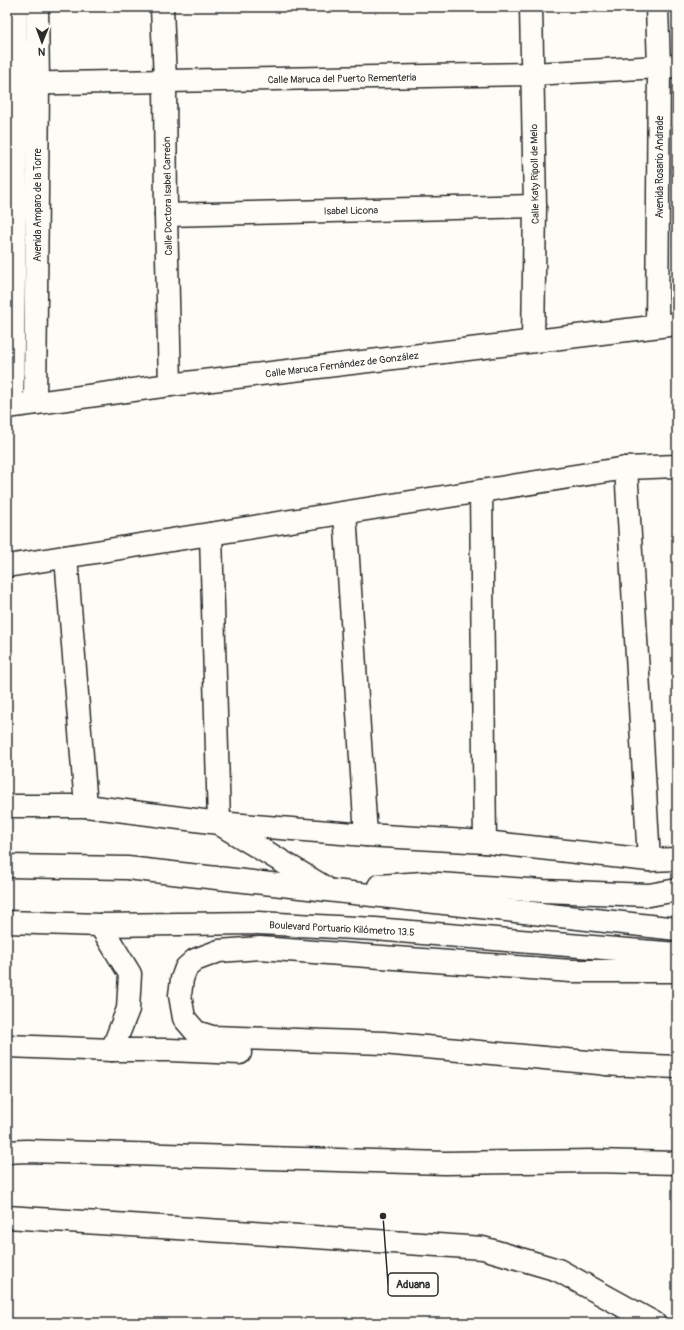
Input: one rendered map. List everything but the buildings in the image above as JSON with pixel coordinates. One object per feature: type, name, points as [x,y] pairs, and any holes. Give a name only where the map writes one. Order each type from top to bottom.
[{"type":"main road","name":"Avenida Amparo de la Torre","points":[[15,7],[21,84],[37,216],[35,403]]},
{"type":"main road","name":"Avenida Amparo de la Torre","points":[[9,407],[21,84],[36,7]]},
{"type":"main road","name":"Calle Doctora Isabel Carreón","points":[[162,7],[165,81],[166,215],[170,385]]},
{"type":"main road","name":"Calle Katy Ripoll de Melo","points":[[531,7],[535,206],[533,341]]},
{"type":"main road","name":"Avenida Rosario Andrade","points":[[657,7],[668,66],[667,325]]},
{"type":"main road","name":"Calle Maruca del Puerto Rementeria","points":[[21,84],[532,74],[668,66]]},
{"type":"main road","name":"Isabel Licona","points":[[166,215],[535,206]]},
{"type":"main road","points":[[15,216],[37,216]]},
{"type":"main road","name":"Calle Maruca Fernández de González","points":[[9,407],[170,385],[667,325]]},
{"type":"main road","points":[[7,566],[626,468],[677,466]]},
{"type":"main road","points":[[626,468],[649,860]]},
{"type":"main road","points":[[480,491],[485,842]]},
{"type":"main road","points":[[346,513],[366,835]]},
{"type":"main road","points":[[211,534],[219,823]]},
{"type":"main road","points":[[66,557],[86,806]]},
{"type":"main road","points":[[7,806],[86,806],[219,823],[366,835],[485,842],[649,860],[677,859]]},
{"type":"main road","points":[[219,823],[329,890],[423,883],[543,891],[649,895],[677,890]]},
{"type":"main road","points":[[7,866],[127,868],[677,929]]},
{"type":"main road","name":"Boulevard Portuario Kilómetro 13.5","points":[[7,922],[100,924],[258,923],[383,929],[677,954]]},
{"type":"main road","points":[[100,924],[130,974],[128,1009],[112,1050]]},
{"type":"main road","points":[[620,1065],[383,1043],[212,1036],[196,1032],[184,1018],[180,995],[182,979],[186,968],[195,960],[219,951],[260,948],[571,971],[677,971]]},
{"type":"main road","points":[[7,1046],[677,1067]]},
{"type":"main road","points":[[7,1152],[26,1151],[445,1163],[594,1161],[677,1163]]},
{"type":"main road","points":[[7,1218],[483,1248],[558,1270],[654,1323]]},
{"type":"place","name":"Aduana","points":[[383,1216]]}]
